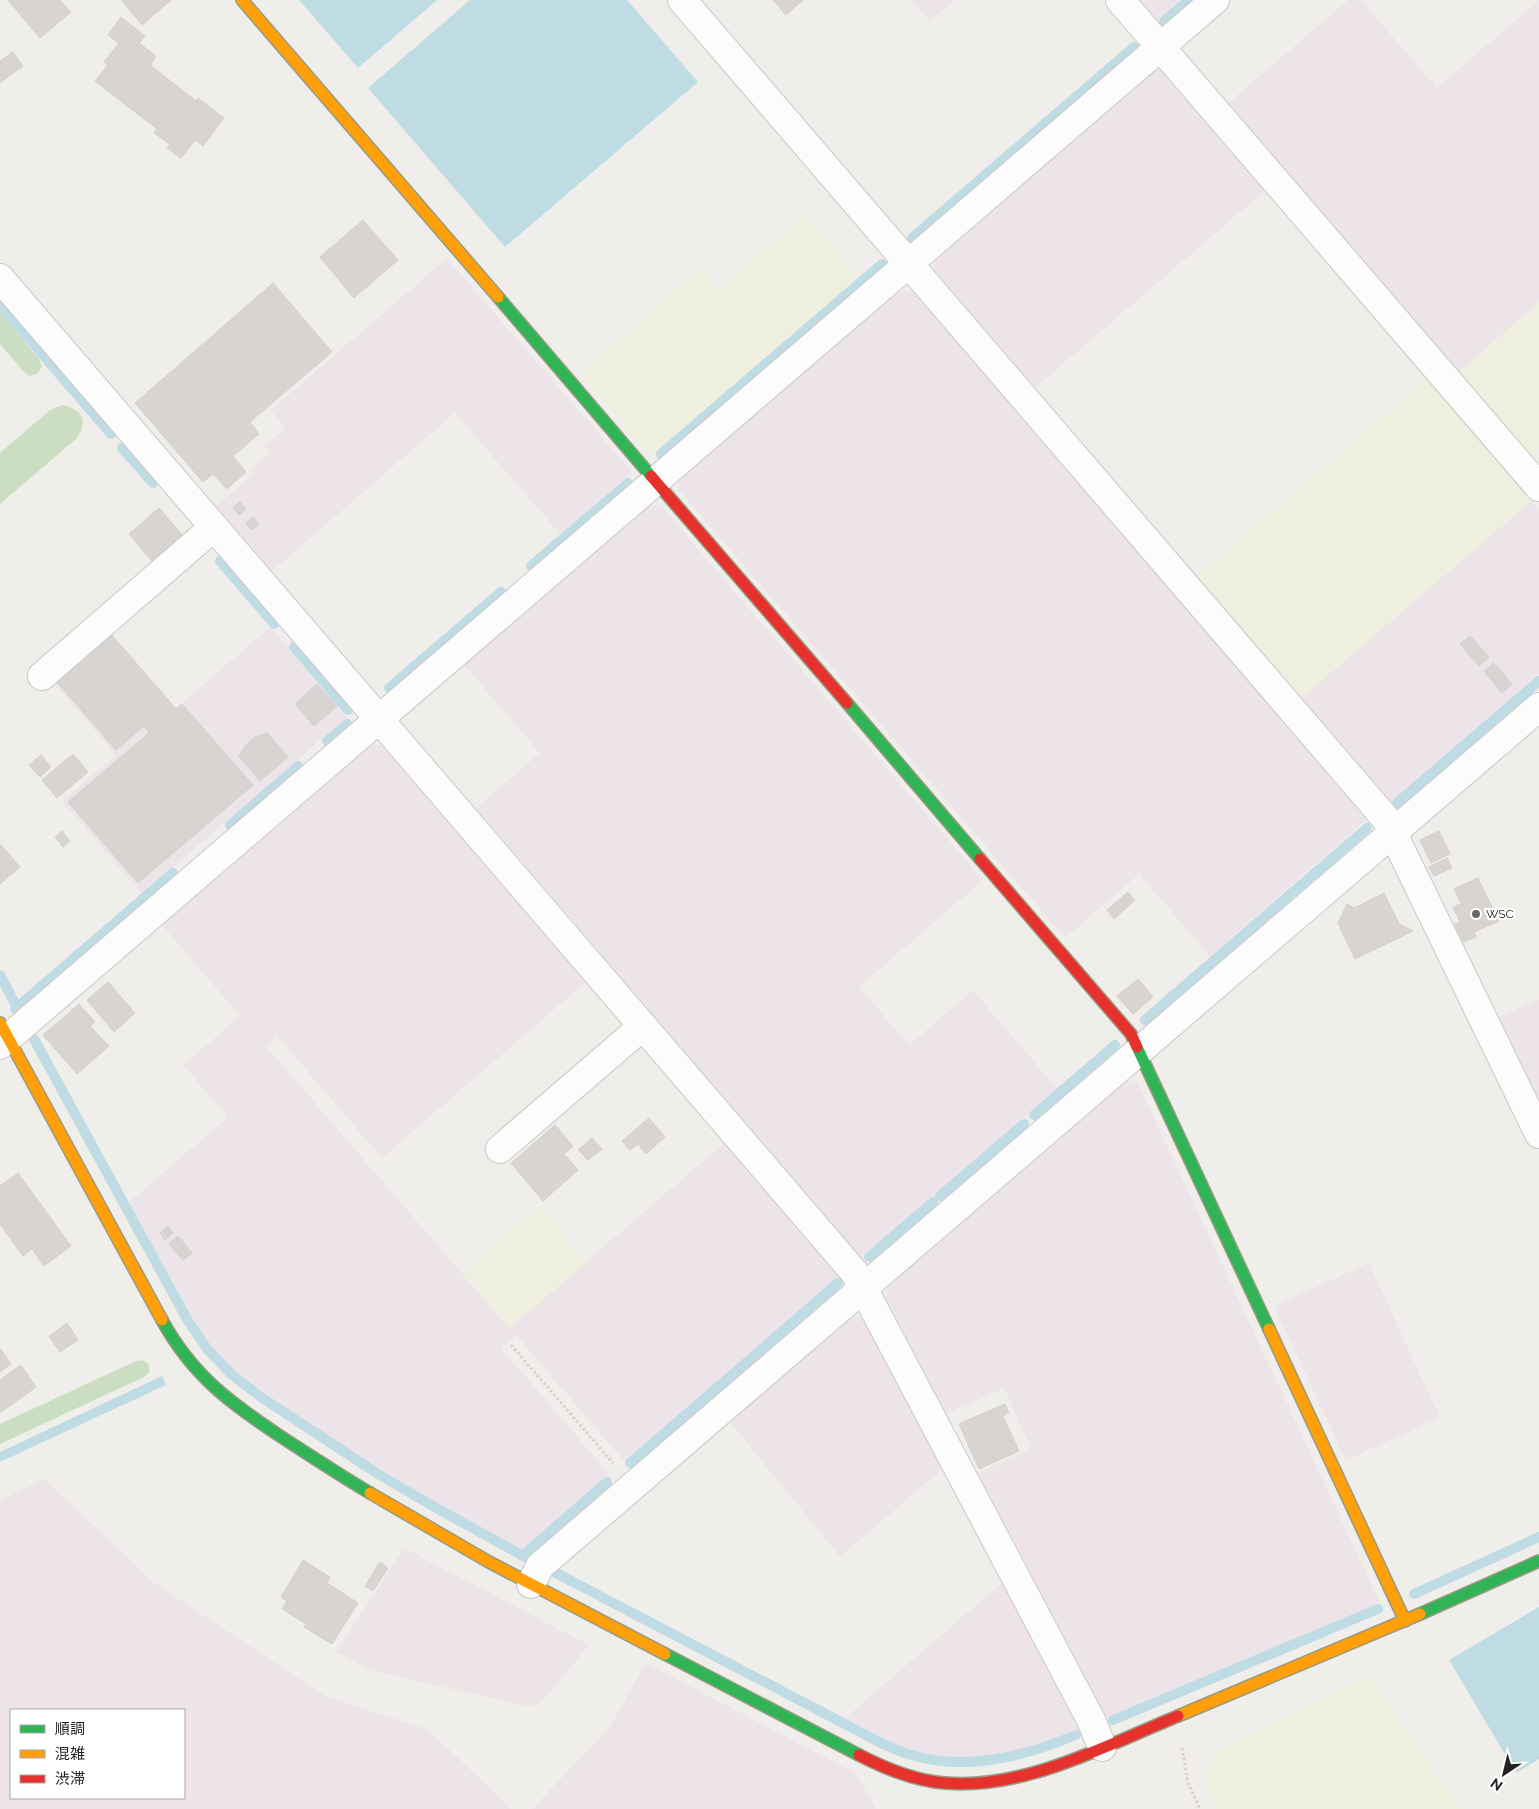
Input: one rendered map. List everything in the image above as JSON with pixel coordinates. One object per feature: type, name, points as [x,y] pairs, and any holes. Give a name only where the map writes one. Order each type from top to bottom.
[{"type":"street","points":[[242,0],[1131,1034],[1405,1621]]},
{"type":"street","points":[[682,0],[1386,819],[1539,1134]]},
{"type":"street","points":[[1120,0],[1539,487]]},
{"type":"street","points":[[1215,0],[380,719],[3,1035],[169,1333],[191,1364],[218,1392],[308,1454],[428,1528],[531,1584],[874,1763],[901,1774],[929,1781],[958,1784],[987,1782],[1051,1767],[1405,1621],[1539,1561]]},
{"type":"street","points":[[0,278],[856,1273],[1087,1713],[1102,1747]]},
{"type":"street","points":[[42,676],[214,527]]},
{"type":"street","points":[[531,1584],[540,1566],[1539,707]]},
{"type":"street","points":[[500,1149],[643,1026]]},
{"type":"path","points":[[511,1345],[633,1486]]},
{"type":"path","points":[[1172,1718],[1181,1740],[1188,1783],[1200,1809]]},
{"type":"shaded area","points":[[912,0],[955,0],[930,21]]},
{"type":"shaded area","points":[[1140,0],[1181,0],[1157,20]]},
{"type":"shaded area","points":[[1348,0],[1361,0],[1437,88],[1539,0],[1539,302],[1459,372],[1228,103]]},
{"type":"shaded area","points":[[1159,68],[1265,191],[1035,388],[934,271],[935,261]]},
{"type":"shaded area","points":[[447,258],[632,472],[560,534],[455,413],[272,571],[216,506],[253,475],[249,470],[270,452],[265,445],[285,428],[271,410]]},
{"type":"shaded area","points":[[901,290],[912,291],[1367,819],[1210,956],[1139,874],[1065,938],[679,490],[680,480]]},
{"type":"shaded area","points":[[1531,501],[1539,510],[1539,674],[1391,802],[1301,698]]},
{"type":"shaded area","points":[[650,505],[661,506],[983,880],[859,987],[909,1045],[973,990],[1057,1089],[861,1257],[476,808],[540,753],[464,665]]},
{"type":"shaded area","points":[[270,627],[347,717],[142,894],[62,801],[116,755],[51,680],[108,630],[176,708]]},
{"type":"shaded area","points":[[372,744],[382,746],[586,982],[382,1158],[277,1036],[266,1046],[509,1328],[724,1143],[839,1276],[624,1461],[516,1335],[501,1348],[609,1474],[521,1550],[440,1505],[381,1469],[322,1432],[235,1372],[212,1347],[192,1318],[129,1202],[228,1117],[183,1065],[240,1016],[162,925]]},
{"type":"shaded area","points":[[1539,999],[1539,1100],[1499,1017]]},
{"type":"shaded area","points":[[1128,1080],[1137,1082],[1380,1603],[1106,1717],[978,1473],[1031,1448],[1004,1388],[946,1414],[886,1298],[888,1286]]},
{"type":"shaded area","points":[[1369,1263],[1440,1418],[1346,1460],[1274,1306]]},
{"type":"shaded area","points":[[853,1317],[863,1318],[942,1469],[840,1557],[730,1422]]},
{"type":"shaded area","points":[[45,1479],[153,1582],[325,1696],[429,1730],[511,1809],[0,1809],[0,1500]]},
{"type":"shaded area","points":[[404,1548],[589,1645],[544,1699],[536,1705],[526,1706],[373,1671],[336,1652]]},
{"type":"shaded area","points":[[1002,1583],[1078,1729],[1057,1738],[1021,1749],[984,1756],[958,1758],[933,1756],[909,1749],[845,1718]]},
{"type":"shaded area","points":[[646,1663],[857,1774],[876,1809],[532,1809],[609,1728]]},
{"type":"green space","points":[[805,215],[858,277],[650,456],[580,374],[701,269],[719,289]]},
{"type":"green space","points":[[1539,302],[1539,446],[1530,454],[1459,372]]},
{"type":"green space","points":[[0,313],[39,359],[42,366],[38,373],[30,376],[24,372],[0,344]]},
{"type":"green space","points":[[1427,379],[1531,501],[1301,698],[1197,576]]},
{"type":"green space","points":[[62,405],[69,407],[82,416],[83,426],[77,438],[0,504],[0,453],[50,410]]},
{"type":"green space","points":[[539,1207],[587,1262],[510,1328],[462,1273]]},
{"type":"green space","points":[[143,1360],[149,1365],[149,1372],[144,1377],[0,1444],[0,1424],[136,1361]]},
{"type":"green space","points":[[1369,1677],[1461,1809],[1216,1809],[1211,1800],[1209,1780],[1211,1764],[1216,1750]]},
{"type":"water","points":[[299,0],[437,0],[358,68]]},
{"type":"water","points":[[470,0],[627,0],[698,82],[505,247],[368,88]]},
{"type":"water","points":[[162,1376],[166,1385],[0,1462],[0,1452]]},
{"type":"water","points":[[1539,1607],[1539,1759],[1516,1773],[1449,1660]]},
{"type":"building","points":[[8,0],[60,0],[71,12],[40,38]]},
{"type":"building","points":[[121,0],[171,0],[142,25]]},
{"type":"building","points":[[773,0],[803,0],[786,15]]},
{"type":"building","points":[[121,17],[145,36],[139,43],[156,56],[150,65],[196,101],[198,98],[224,118],[203,146],[195,140],[181,158],[167,148],[170,144],[154,133],[157,129],[95,81],[108,65],[104,62],[119,43],[108,35]]},
{"type":"building","points":[[13,52],[23,66],[0,83],[0,61]]},
{"type":"building","points":[[363,220],[398,260],[354,298],[320,257]]},
{"type":"building","points":[[273,283],[332,352],[250,422],[259,434],[233,456],[246,472],[227,489],[213,474],[203,482],[135,403]]},
{"type":"building","points":[[240,502],[246,509],[239,515],[233,507]]},
{"type":"building","points":[[159,508],[182,535],[152,561],[129,534]]},
{"type":"building","points":[[253,517],[259,524],[252,530],[246,523]]},
{"type":"building","points":[[110,633],[176,709],[182,704],[253,785],[138,883],[68,802],[149,733],[144,726],[116,750],[55,680]]},
{"type":"building","points":[[1470,636],[1489,657],[1479,666],[1460,644]]},
{"type":"building","points":[[1494,663],[1512,684],[1502,693],[1484,671]]},
{"type":"building","points":[[317,684],[337,706],[314,726],[295,704]]},
{"type":"building","points":[[267,733],[288,757],[260,781],[239,756],[250,741]]},
{"type":"building","points":[[73,754],[88,772],[57,798],[42,780]]},
{"type":"building","points":[[41,755],[51,767],[40,777],[29,765]]},
{"type":"building","points":[[62,831],[70,841],[63,847],[55,837]]},
{"type":"building","points":[[1439,831],[1450,854],[1431,863],[1420,840]]},
{"type":"building","points":[[0,844],[20,867],[0,884]]},
{"type":"building","points":[[1447,858],[1452,868],[1434,876],[1429,867]]},
{"type":"building","name":"WSC","points":[[1478,878],[1499,921],[1474,932],[1476,937],[1463,942],[1455,924],[1460,922],[1453,907],[1461,904],[1454,889]]},
{"type":"building","points":[[1128,892],[1135,900],[1114,919],[1107,910]]},
{"type":"building","points":[[1384,893],[1399,924],[1413,931],[1355,959],[1338,923],[1347,904],[1354,908]]},
{"type":"building","points":[[1138,979],[1153,997],[1133,1014],[1117,996]]},
{"type":"building","points":[[108,982],[135,1013],[114,1032],[87,1000]]},
{"type":"building","points":[[79,1004],[95,1022],[90,1026],[109,1046],[77,1074],[43,1035]]},
{"type":"building","points":[[649,1118],[665,1137],[646,1154],[638,1144],[630,1150],[622,1141]]},
{"type":"building","points":[[555,1125],[573,1146],[564,1154],[578,1170],[543,1201],[511,1163]]},
{"type":"building","points":[[592,1138],[602,1149],[588,1160],[578,1150]]},
{"type":"building","points":[[18,1173],[71,1246],[44,1266],[32,1249],[23,1256],[0,1224],[0,1186]]},
{"type":"building","points":[[168,1226],[173,1233],[165,1240],[160,1233]]},
{"type":"building","points":[[178,1236],[192,1253],[183,1260],[169,1244]]},
{"type":"building","points":[[67,1323],[78,1340],[60,1352],[49,1336]]},
{"type":"building","points":[[0,1348],[11,1364],[0,1372]]},
{"type":"building","points":[[21,1365],[36,1387],[0,1413],[0,1380]]},
{"type":"building","points":[[1005,1404],[1009,1413],[1003,1416],[1019,1451],[979,1469],[959,1424]]},
{"type":"building","points":[[303,1560],[330,1577],[327,1583],[358,1603],[332,1644],[304,1627],[306,1624],[282,1609],[287,1601],[281,1597]]},
{"type":"building","points":[[380,1562],[388,1568],[373,1591],[365,1586]]},
{"type":"waterway","points":[[1164,21],[1189,0]]},
{"type":"waterway","points":[[912,238],[1134,47]]},
{"type":"waterway","points":[[661,454],[882,264]]},
{"type":"waterway","points":[[0,305],[111,434]]},
{"type":"waterway","points":[[122,448],[153,483]]},
{"type":"waterway","points":[[531,566],[628,483]]},
{"type":"waterway","points":[[220,561],[274,624]]},
{"type":"waterway","points":[[389,688],[501,592]]},
{"type":"waterway","points":[[294,647],[348,710]]},
{"type":"waterway","points":[[1397,803],[1539,681]]},
{"type":"waterway","points":[[327,741],[347,724]]},
{"type":"waterway","points":[[230,825],[298,766]]},
{"type":"waterway","points":[[1145,1020],[1367,828]]},
{"type":"waterway","points":[[15,1009],[173,873]]},
{"type":"waterway","points":[[0,975],[18,1009]]},
{"type":"waterway","points":[[34,1039],[188,1321],[208,1350],[232,1375],[261,1397],[378,1474],[525,1557]]},
{"type":"waterway","points":[[1034,1115],[1115,1045]]},
{"type":"waterway","points":[[940,1196],[1024,1124]]},
{"type":"waterway","points":[[869,1257],[933,1202]]},
{"type":"waterway","points":[[630,1463],[838,1283]]},
{"type":"waterway","points":[[522,1556],[607,1482]]},
{"type":"waterway","points":[[1414,1594],[1539,1537]]},
{"type":"waterway","points":[[556,1573],[883,1744],[908,1754],[950,1762],[993,1760],[1035,1750],[1076,1735]]},
{"type":"waterway","points":[[1113,1720],[1378,1609]]},
{"type":"traffic: fast","points":[[498,297],[651,476]]},
{"type":"traffic: fast","points":[[847,703],[980,859]]},
{"type":"traffic: fast","points":[[1137,1047],[1269,1329]]},
{"type":"traffic: fast","points":[[162,1320],[187,1358],[201,1374],[232,1402],[286,1440],[370,1493]]},
{"type":"traffic: fast","points":[[1420,1614],[1539,1561]]},
{"type":"traffic: fast","points":[[665,1654],[859,1755]]},
{"type":"traffic: slow","points":[[242,0],[498,297]]},
{"type":"traffic: slow","points":[[0,1023],[162,1320]]},
{"type":"traffic: slow","points":[[1269,1329],[1405,1621]]},
{"type":"traffic: slow","points":[[370,1493],[489,1562],[665,1654]]},
{"type":"traffic: slow","points":[[1178,1716],[1420,1614]]},
{"type":"traffic: jam","points":[[651,476],[847,703]]},
{"type":"traffic: jam","points":[[980,859],[1131,1034],[1137,1047]]},
{"type":"traffic: jam","points":[[859,1755],[912,1777],[934,1782],[975,1783],[1005,1780],[1035,1773],[1094,1752],[1178,1716]]},
{"type":"place","name":"WSC","points":[[1476,914]]}]
